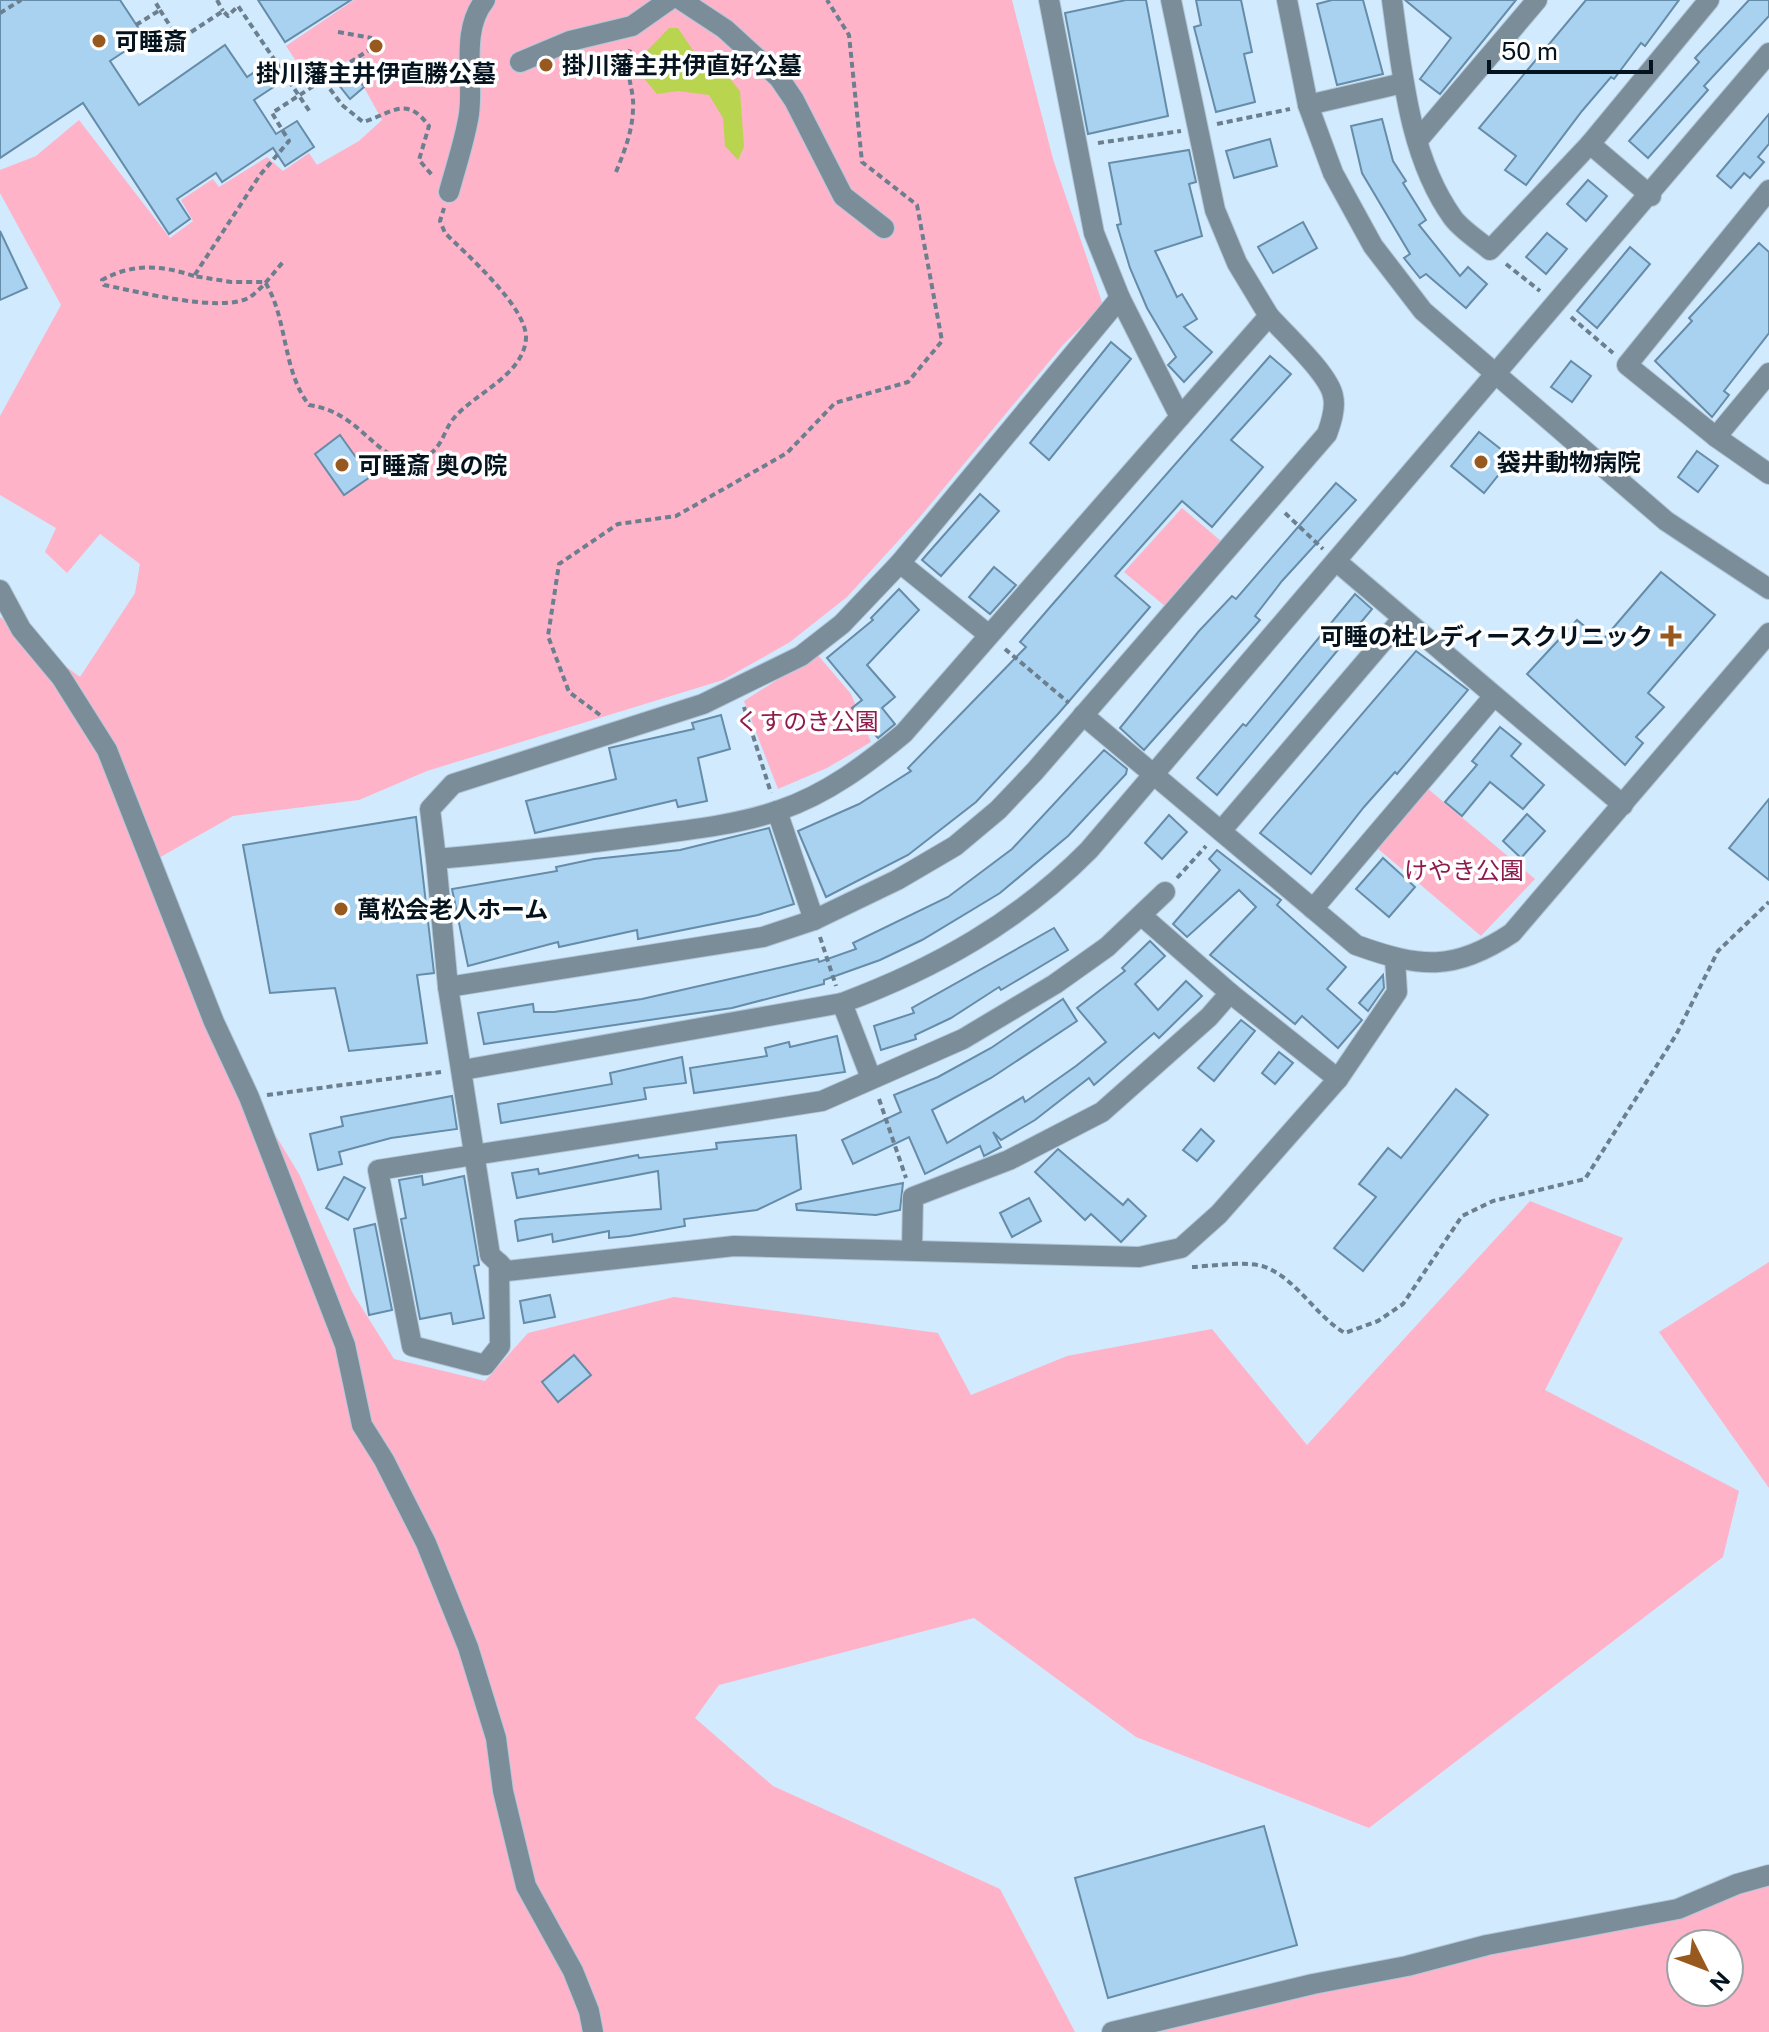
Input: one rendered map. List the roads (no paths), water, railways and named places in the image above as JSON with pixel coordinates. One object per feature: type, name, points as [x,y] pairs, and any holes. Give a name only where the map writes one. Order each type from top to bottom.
[{"type":"street","points":[[449,192],[468,118],[470,34],[474,17],[485,0]]},
{"type":"street","points":[[520,62],[570,41],[632,26],[669,0]]},
{"type":"street","points":[[681,0],[757,55],[779,78],[843,196],[884,228]]},
{"type":"street","points":[[1049,0],[1094,233],[1120,298],[1180,417]]},
{"type":"street","points":[[448,987],[763,937],[814,920],[897,880],[955,846],[998,810],[1327,434],[1332,420],[1333,396],[1324,378],[1269,316],[1237,263],[1215,210],[1171,0]]},
{"type":"street","points":[[1287,0],[1308,105],[1333,173],[1373,246],[1423,311],[1666,521],[1769,589]]},
{"type":"street","points":[[1392,0],[1403,83],[1431,177],[1454,219],[1490,250],[1590,144],[1709,0]]},
{"type":"street","points":[[1418,140],[1537,0]]},
{"type":"street","points":[[463,1070],[842,1003],[901,981],[985,936],[1021,912],[1079,860],[1651,196],[1762,78],[1769,53]]},
{"type":"street","points":[[1308,105],[1403,83]]},
{"type":"street","points":[[1590,144],[1651,196]]},
{"type":"street","points":[[1769,190],[1627,365],[1716,437],[1769,474]]},
{"type":"street","points":[[1120,298],[900,563],[842,624],[801,656],[703,704],[453,784],[430,809],[448,987],[490,1255],[507,1271],[734,1246],[1139,1257],[1181,1248],[1219,1214],[1338,1079],[1397,992],[1395,959]]},
{"type":"street","points":[[436,859],[534,851],[694,829],[777,811],[825,791],[871,761],[904,733],[1269,316]]},
{"type":"street","points":[[1716,437],[1769,373]]},
{"type":"street","points":[[1336,561],[1623,805]]},
{"type":"street","points":[[900,563],[989,635]]},
{"type":"street","points":[[0,590],[21,629],[61,677],[107,750],[214,1022],[249,1097],[345,1345],[362,1425],[426,1543],[468,1647],[496,1738],[503,1791],[526,1886],[573,1971],[589,2011],[593,2032]]},
{"type":"street","points":[[1221,831],[1402,619]]},
{"type":"street","points":[[1083,715],[1356,945],[1395,959],[1452,963],[1486,950],[1512,933],[1769,633]]},
{"type":"street","points":[[1313,909],[1494,696]]},
{"type":"street","points":[[777,811],[814,920]]},
{"type":"street","points":[[499,1263],[500,1346],[485,1365],[412,1346],[378,1170],[822,1101],[963,1039],[1029,1000],[1107,947],[1165,892]]},
{"type":"street","points":[[1142,916],[1230,993],[1338,1079]]},
{"type":"street","points":[[912,1249],[913,1197],[1009,1160],[1102,1112],[1209,1017],[1230,993]]},
{"type":"street","points":[[842,1003],[871,1078]]},
{"type":"street","points":[[1112,2032],[1487,1945],[1678,1909],[1737,1884],[1769,1875]]},
{"type":"place","name":"可睡斎","points":[[99,41]]},
{"type":"place","name":"掛川藩主井伊直勝公墓","points":[[376,46]]},
{"type":"place","name":"掛川藩主井伊直好公墓","points":[[546,65]]},
{"type":"place","name":"袋井動物病院","points":[[1481,462]]},
{"type":"place","name":"可睡斎 奥の院","points":[[342,465]]},
{"type":"place","name":"可睡の杜レディースクリニック","points":[[1671,636]]},
{"type":"place","name":"萬松会老人ホーム","points":[[341,909]]},
{"type":"park label","name":"くすのき公園","points":[[807,721]]},
{"type":"park label","name":"けやき公園","points":[[1464,870]]}]
